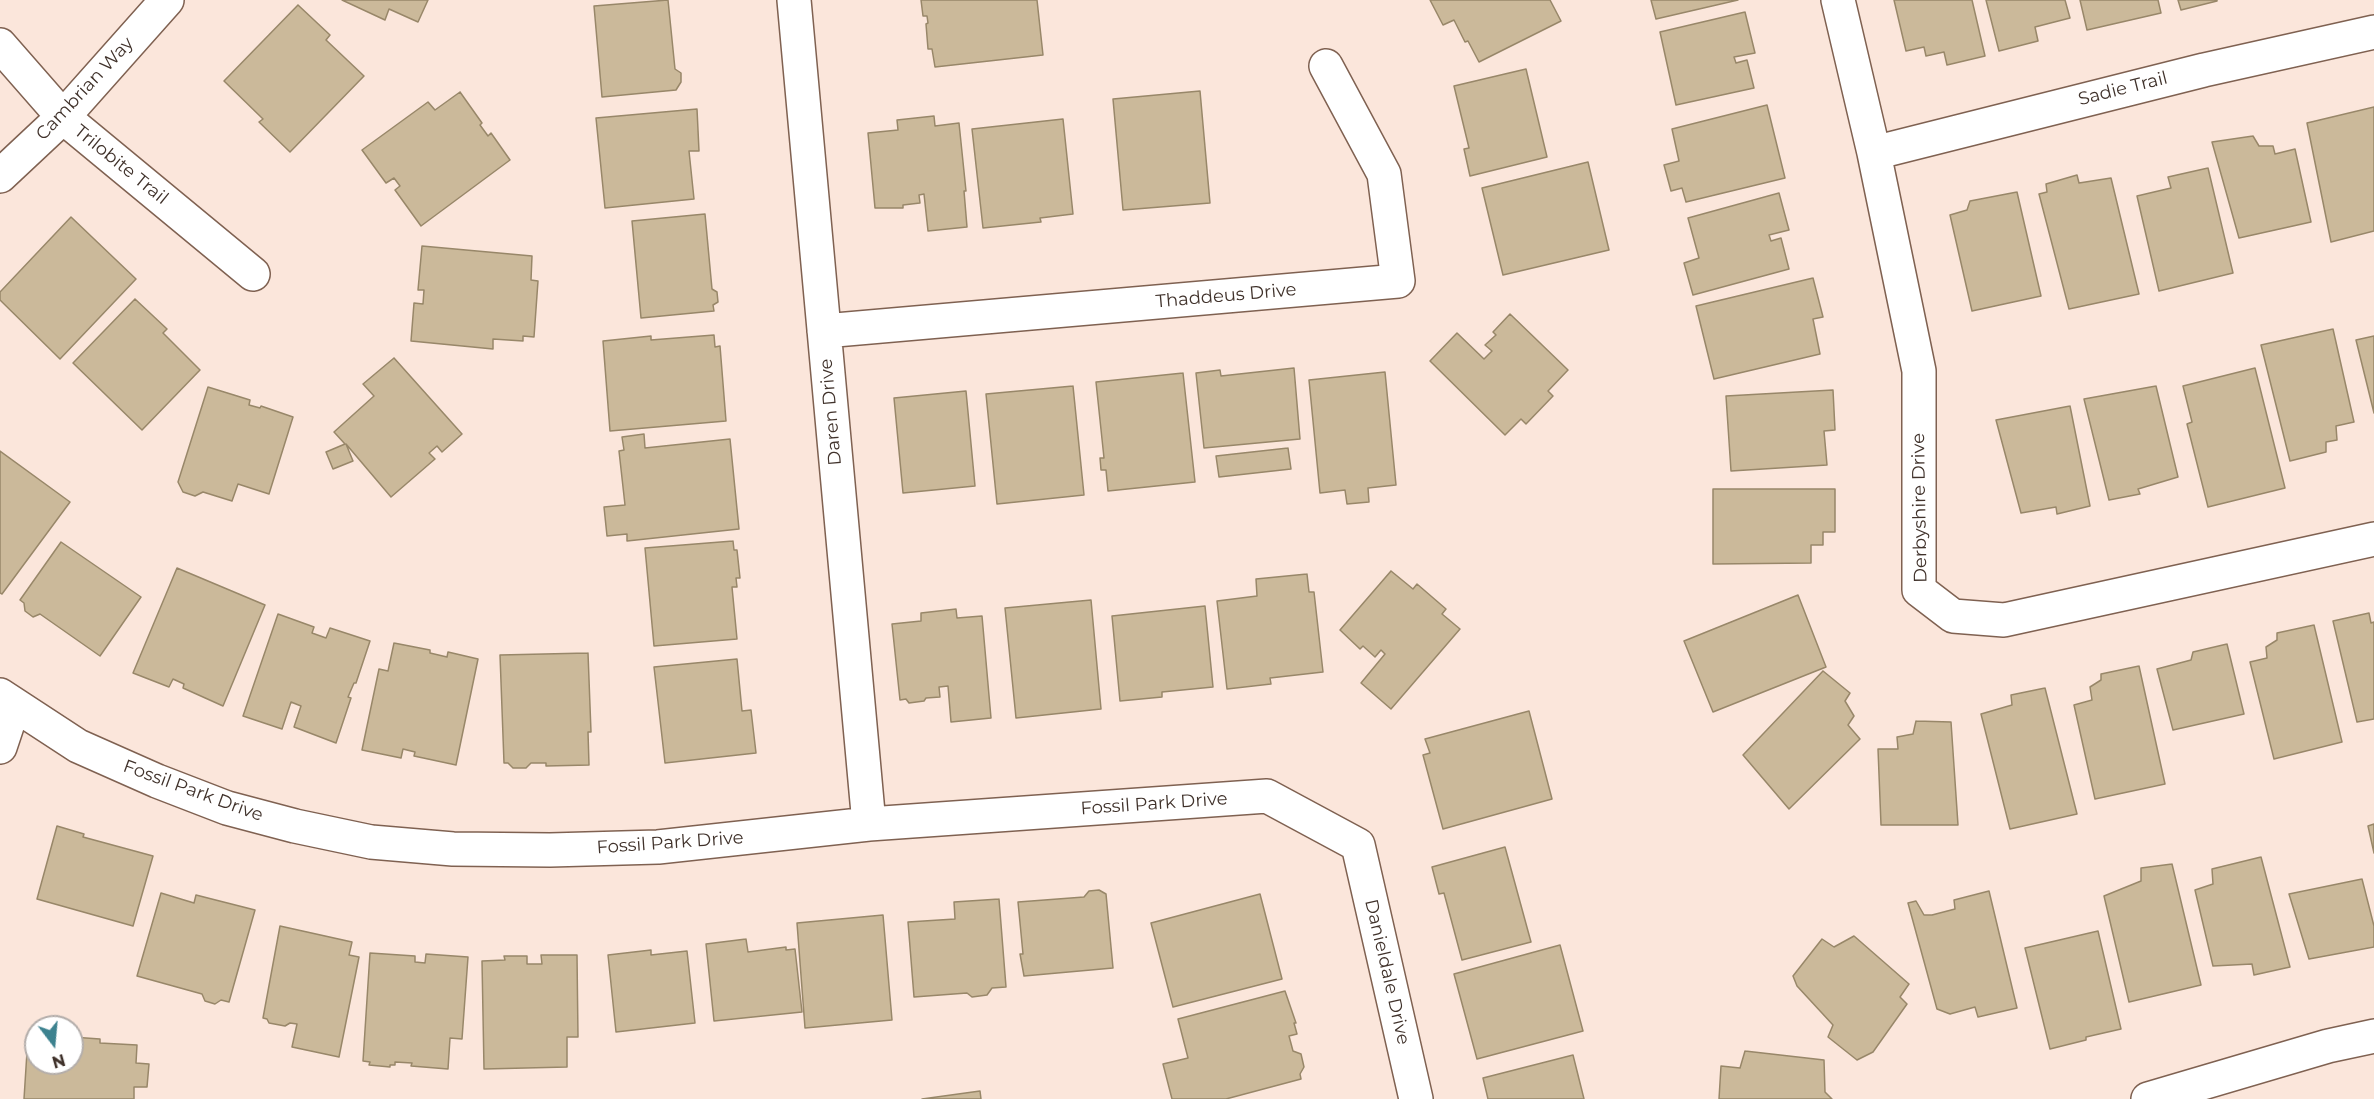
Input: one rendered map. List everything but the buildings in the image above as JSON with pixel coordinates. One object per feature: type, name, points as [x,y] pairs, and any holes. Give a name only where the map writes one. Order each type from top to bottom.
[{"type":"street","name":"Cambrian Way","points":[[0,176],[63,117],[167,0]]},
{"type":"street","name":"Daren Drive","points":[[794,0],[868,824]]},
{"type":"street","name":"Derbyshire Drive","points":[[1838,0],[1874,153],[1918,371],[1919,590],[1953,616],[2004,620],[2374,539]]},
{"type":"street","name":"Sadie Trail","points":[[1874,153],[2204,70],[2374,32]]},
{"type":"street","name":"Trilobite Trail","points":[[0,45],[63,117],[253,274]]},
{"type":"street","name":"Thaddeus Drive","points":[[824,331],[1398,281],[1384,174],[1326,66]]},
{"type":"street","name":"Fossil Park Drive","points":[[7,700],[78,746],[167,785],[227,808],[295,826],[371,842],[453,849],[550,850],[647,847],[868,824],[1267,796],[1358,845]]},
{"type":"street","points":[[0,747],[7,700]]},
{"type":"street","name":"Danieldale Drive","points":[[1358,845],[1416,1099]]},
{"type":"street","points":[[2148,1099],[2328,1046],[2374,1036]]}]
